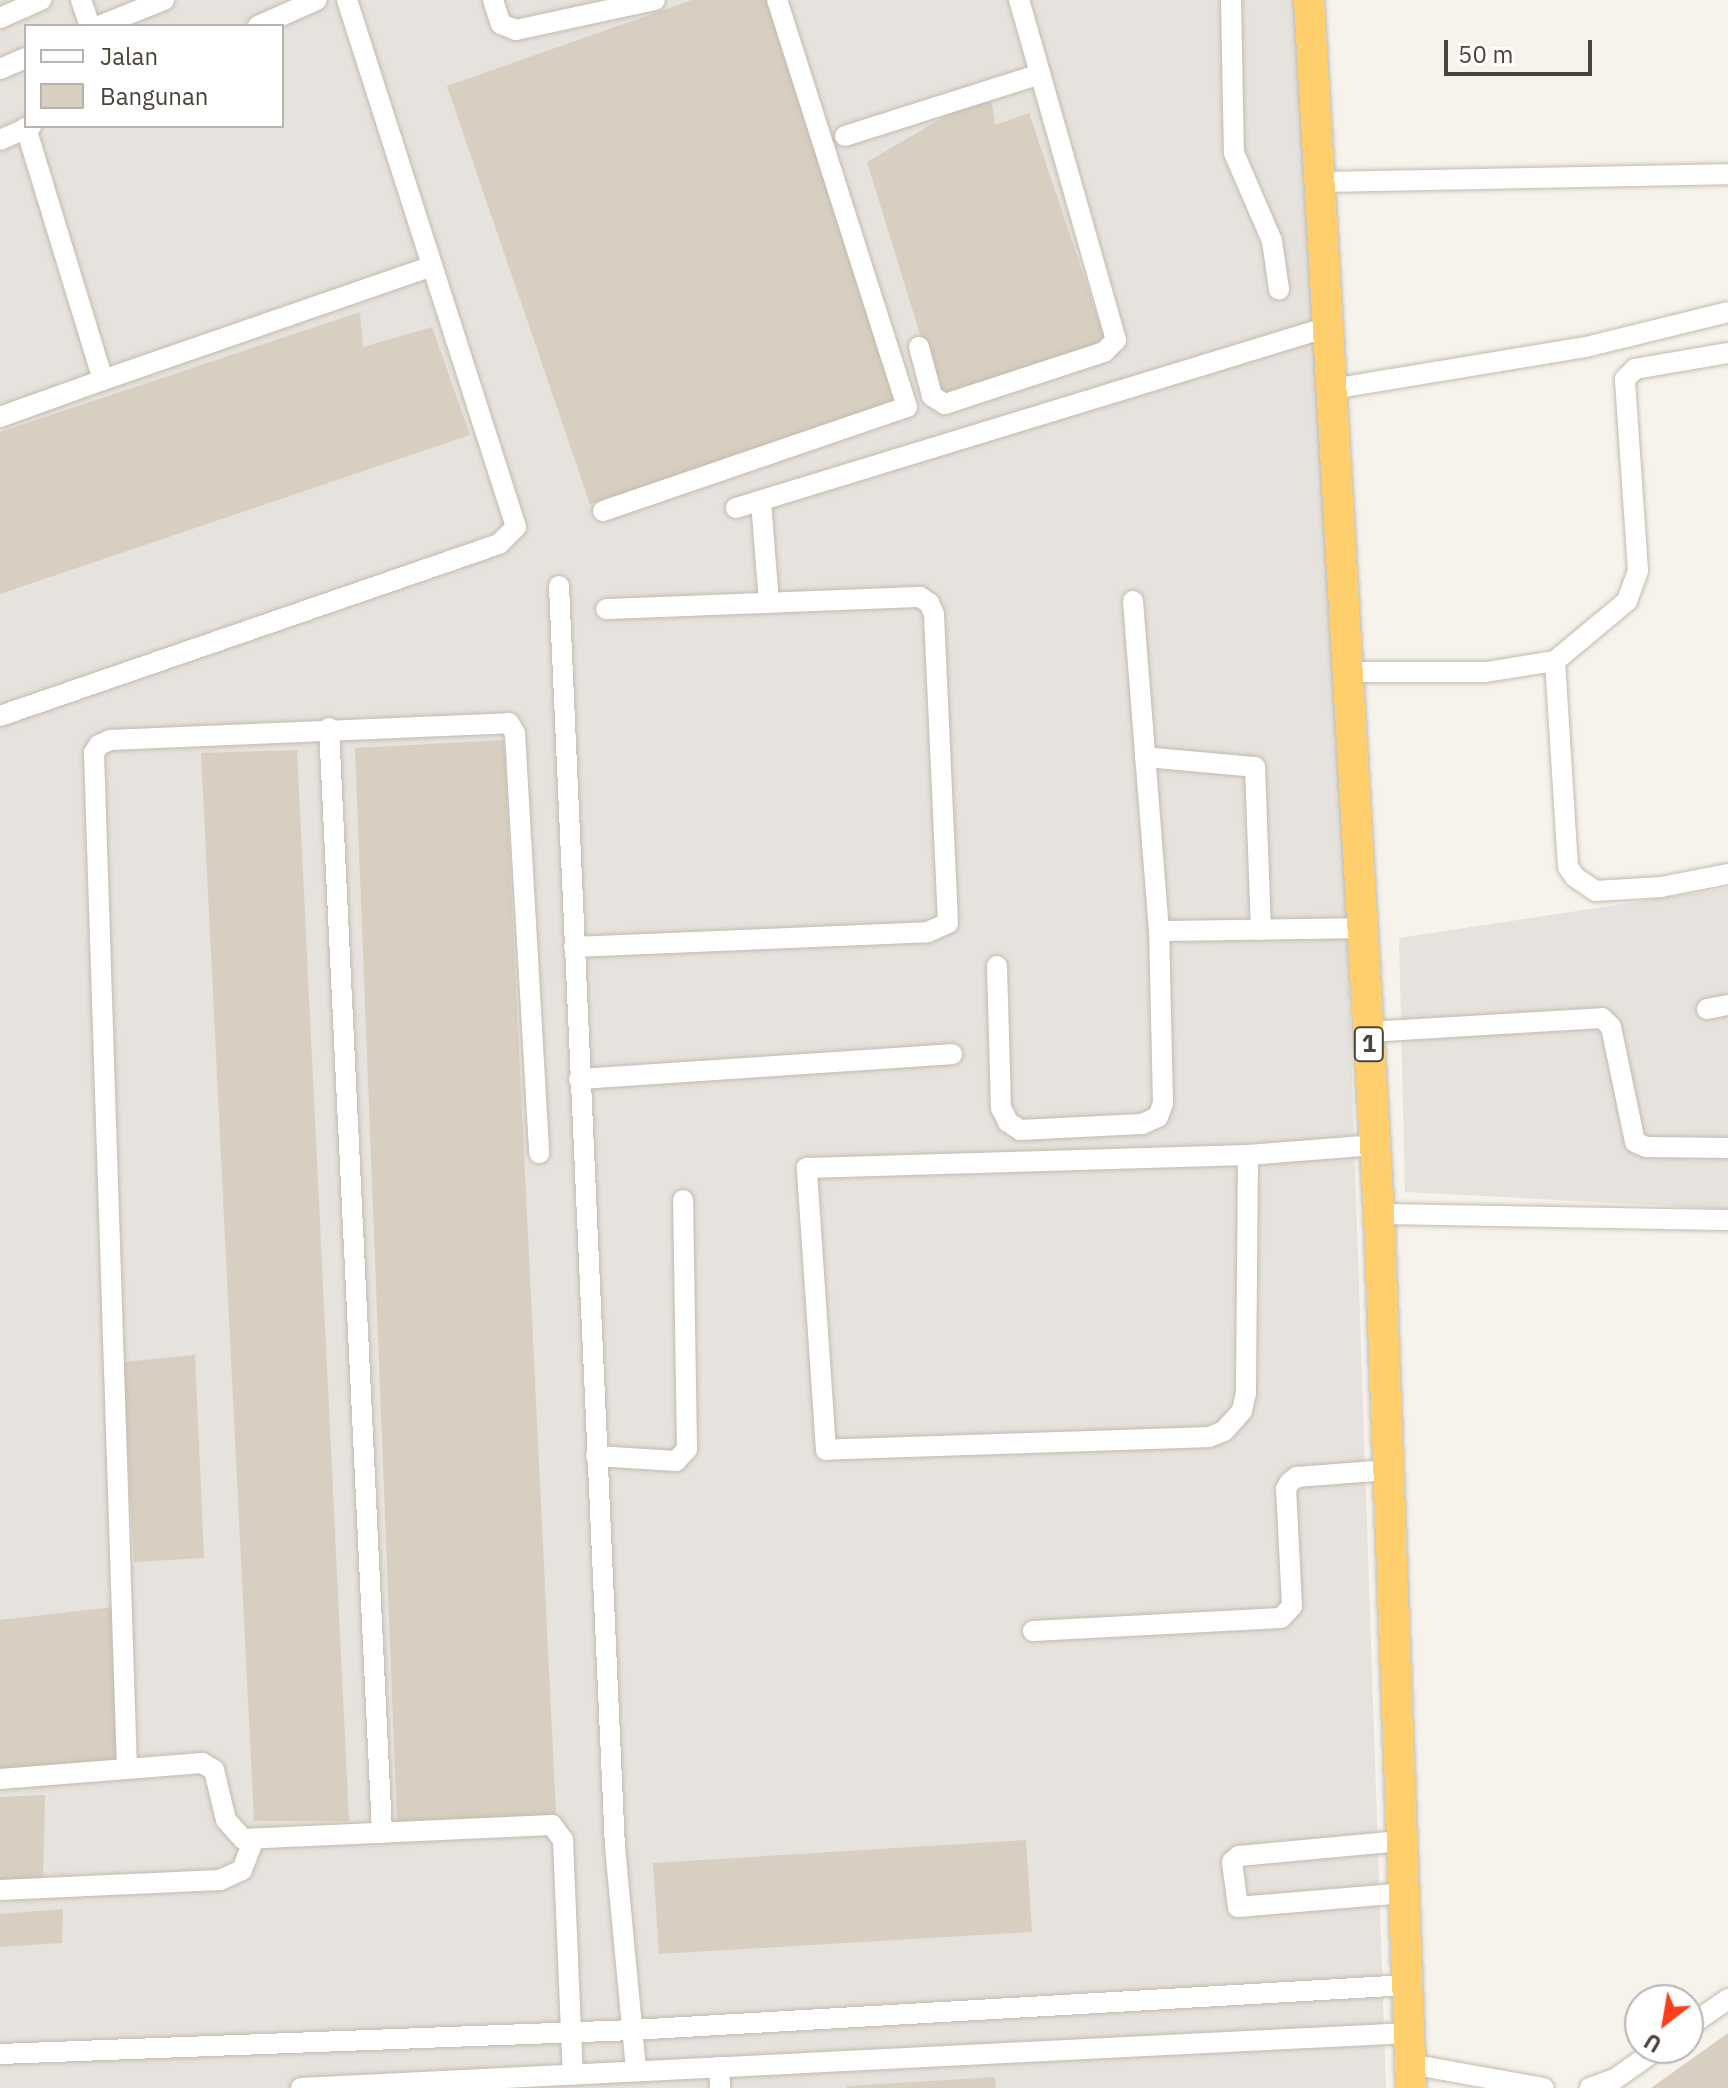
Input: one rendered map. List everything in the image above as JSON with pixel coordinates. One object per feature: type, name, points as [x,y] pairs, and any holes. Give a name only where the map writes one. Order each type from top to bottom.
[{"type":"highway","name":"1","points":[[1309,0],[1379,1214],[1410,2076]]},
{"type":"lane","points":[[0,18],[41,0]]},
{"type":"lane","points":[[81,0],[89,24]]},
{"type":"lane","points":[[104,24],[164,0]]},
{"type":"lane","points":[[263,24],[317,0]]},
{"type":"lane","points":[[0,716],[510,537],[516,527],[515,511],[429,267],[416,204],[347,0]]},
{"type":"lane","points":[[493,0],[501,24],[516,30],[655,0]]},
{"type":"lane","points":[[603,511],[907,407],[777,0]]},
{"type":"lane","points":[[919,347],[932,396],[945,404],[1113,346],[1113,329],[1019,0]]},
{"type":"lane","points":[[1231,0],[1234,153],[1272,241],[1279,289]]},
{"type":"lane","points":[[0,69],[24,59]]},
{"type":"lane","points":[[845,136],[1040,74]]},
{"type":"lane","points":[[0,140],[27,128]]},
{"type":"lane","points":[[29,128],[103,380]]},
{"type":"lane","points":[[1321,182],[1728,174]]},
{"type":"lane","points":[[0,417],[429,267]]},
{"type":"lane","points":[[1332,389],[1586,347],[1728,312]]},
{"type":"lane","points":[[736,508],[1328,327]]},
{"type":"lane","points":[[1347,672],[1486,672],[1555,661],[1627,601],[1636,587],[1628,373],[1728,353]]},
{"type":"lane","points":[[761,501],[769,603]]},
{"type":"lane","points":[[559,586],[615,1847],[636,2071]]},
{"type":"lane","points":[[574,947],[946,927],[934,614],[929,603],[920,597],[606,609]]},
{"type":"lane","points":[[997,966],[1001,1108],[1008,1122],[1020,1130],[1142,1124],[1158,1117],[1163,1103],[1159,931],[1133,601]]},
{"type":"lane","points":[[1555,661],[1568,867],[1575,877],[1596,891],[1661,887],[1728,874]]},
{"type":"lane","points":[[127,1769],[94,753],[110,740],[497,720],[509,723],[515,733],[539,1153]]},
{"type":"lane","points":[[329,728],[382,1833]]},
{"type":"lane","points":[[1145,757],[1255,767],[1261,930]]},
{"type":"lane","points":[[1159,931],[1362,928]]},
{"type":"lane","points":[[1707,1009],[1728,1005]]},
{"type":"lane","points":[[1368,1032],[1602,1018],[1611,1027],[1635,1142],[1646,1147],[1728,1148]]},
{"type":"lane","points":[[579,1079],[952,1054]]},
{"type":"lane","points":[[1248,1155],[1246,1393],[1242,1411],[1224,1431],[1209,1437],[826,1450],[807,1168],[1248,1155],[1375,1145]]},
{"type":"lane","points":[[596,1456],[676,1461],[687,1449],[683,1200]]},
{"type":"lane","points":[[1379,1214],[1728,1220]]},
{"type":"lane","points":[[1033,1631],[1281,1618],[1292,1606],[1286,1489],[1290,1482],[1297,1477],[1388,1470]]},
{"type":"lane","points":[[0,1779],[210,1766],[231,1830],[254,1839],[557,1827],[563,1840],[573,2075]]},
{"type":"lane","points":[[0,1890],[220,1880],[242,1870],[254,1839]]},
{"type":"lane","points":[[1401,1841],[1239,1856],[1232,1862],[1238,1907],[1403,1893]]},
{"type":"lane","points":[[0,2054],[632,2030],[1407,1985]]},
{"type":"lane","points":[[1704,2016],[1728,1999]]},
{"type":"lane","points":[[301,2088],[636,2071],[719,2078],[1409,2033]]},
{"type":"lane","points":[[1590,2088],[1615,2079],[1636,2064]]},
{"type":"lane","points":[[1410,2076],[1544,2088]]},
{"type":"shaded area","points":[[0,0],[1298,0],[1326,304],[1386,2088],[0,2088]]},
{"type":"shaded area","points":[[1728,888],[1728,1209],[1405,1192],[1399,938]]},
{"type":"building","points":[[692,0],[770,0],[906,407],[590,504],[447,86]]},
{"type":"building","points":[[990,90],[995,125],[1029,113],[1106,342],[939,396],[867,162]]},
{"type":"building","points":[[360,312],[363,347],[432,327],[470,435],[0,594],[0,432]]},
{"type":"building","points":[[504,740],[556,1815],[397,1822],[355,748]]},
{"type":"building","points":[[297,750],[349,1821],[254,1821],[201,753]]},
{"type":"building","points":[[195,1355],[204,1558],[134,1562],[123,1362]]},
{"type":"building","points":[[113,1607],[118,1759],[0,1771],[0,1620]]},
{"type":"building","points":[[45,1795],[43,1881],[0,1882],[0,1797]]},
{"type":"building","points":[[1026,1840],[1032,1932],[659,1954],[653,1863]]},
{"type":"building","points":[[63,1909],[62,1943],[0,1947],[0,1914]]},
{"type":"building","points":[[1728,2033],[1728,2088],[1651,2088],[1685,2064],[1704,2064],[1704,2050]]},
{"type":"building","points":[[995,2077],[996,2088],[847,2088],[847,2086]]}]
